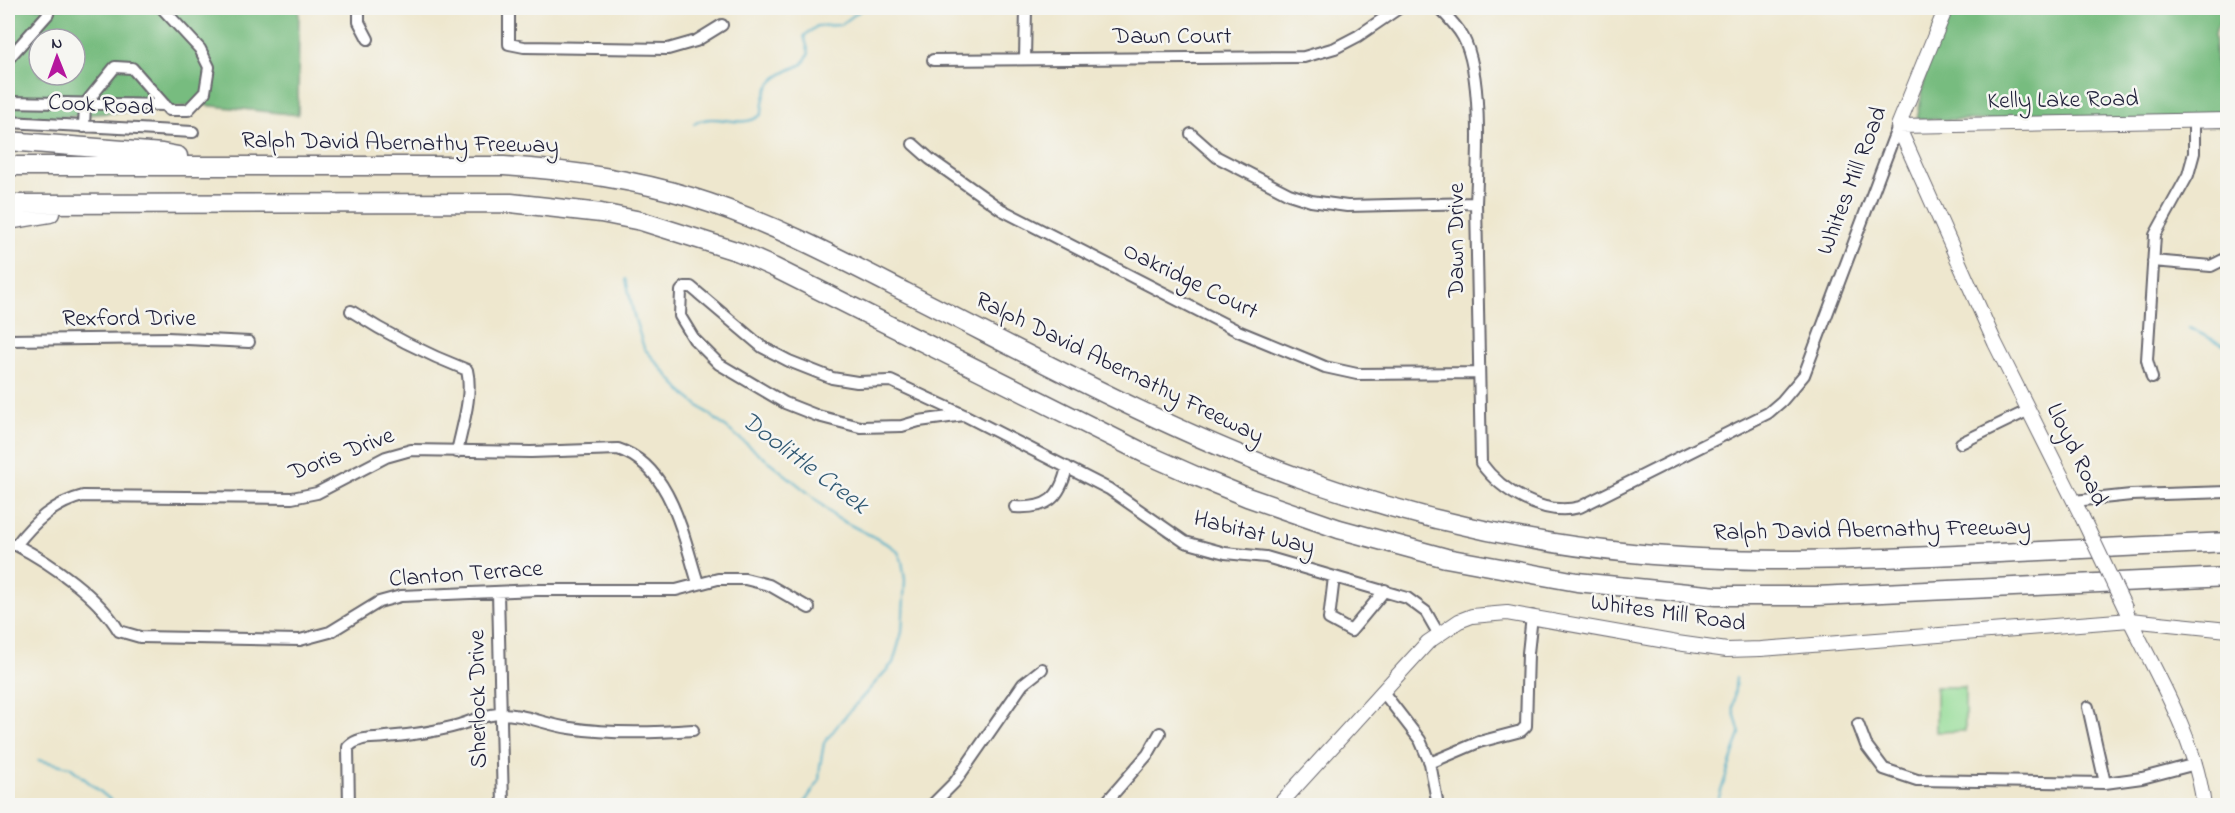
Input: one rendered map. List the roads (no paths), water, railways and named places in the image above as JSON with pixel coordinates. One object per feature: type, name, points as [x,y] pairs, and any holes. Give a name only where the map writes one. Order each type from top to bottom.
[{"type":"highway","points":[[8,141],[162,153],[221,164]]},
{"type":"highway","name":"Ralph David Abernathy Freeway","points":[[8,166],[474,165],[537,168],[615,178],[689,197],[762,222],[1204,440],[1256,461],[1369,500],[1472,527],[1530,539],[1629,553],[1778,561],[1861,560],[2228,542]]},
{"type":"highway","points":[[8,204],[511,202],[601,213],[674,230],[739,252],[773,267],[1146,454],[1247,497],[1390,544],[1511,571],[1633,589],[1706,595],[1765,596],[2001,589],[2228,577]]},
{"type":"highway","points":[[8,220],[86,208],[210,203]]},
{"type":"street","points":[[8,59],[48,14],[49,8]]},
{"type":"street","points":[[84,127],[85,104],[115,67],[132,68],[169,110],[188,110],[205,92],[209,67],[200,49],[162,8]]},
{"type":"street","points":[[359,8],[359,22],[368,39]]},
{"type":"street","points":[[509,8],[509,44],[524,47],[668,49],[696,41],[722,25]]},
{"type":"street","points":[[1025,59],[1026,8]]},
{"type":"street","name":"Dawn Court","points":[[933,60],[1304,57],[1335,48],[1351,40],[1399,8]]},
{"type":"street","name":"Dawn Drive","points":[[1439,8],[1462,35],[1469,51],[1475,77],[1481,463],[1494,478]]},
{"type":"street","name":"Whites Mill Road","points":[[1494,478],[1507,490],[1522,498],[1546,506],[1574,509],[1768,413],[1782,401],[1804,375],[1898,126],[1946,8]]},
{"type":"street","points":[[8,102],[165,105]]},
{"type":"street","name":"Kelly Lake Road","points":[[1898,126],[2228,120]]},
{"type":"street","points":[[2152,378],[2146,360],[2156,235],[2188,175],[2194,153],[2194,121]]},
{"type":"street","name":"Cook Road","points":[[8,122],[193,132]]},
{"type":"street","name":"Lloyd Road","points":[[1898,126],[1995,343],[2186,732],[2196,764],[2204,806]]},
{"type":"street","points":[[1191,134],[1217,157],[1289,194],[1311,201],[1347,206],[1476,204]]},
{"type":"street","name":"Oakridge Court","points":[[913,144],[930,159],[1002,210],[1238,331],[1325,367],[1357,374],[1479,372]]},
{"type":"street","points":[[2153,261],[2211,266],[2227,258]]},
{"type":"street","name":"Habitat Way","points":[[964,415],[919,421],[902,426],[860,426],[818,416],[785,403],[719,364],[693,339],[680,316],[681,291],[685,287],[691,287],[738,329],[762,347],[789,361],[832,378],[857,382],[891,381],[964,415],[1108,489],[1185,542],[1225,553],[1266,557],[1385,590],[1418,604],[1426,612],[1438,633]]},
{"type":"street","points":[[351,311],[410,346],[467,370],[468,387],[457,452]]},
{"type":"street","name":"Rexford Drive","points":[[8,340],[167,338],[249,342]]},
{"type":"street","points":[[1961,443],[2029,410]]},
{"type":"street","name":"Doris Drive","points":[[12,545],[30,526],[56,507],[83,496],[292,498],[328,488],[399,453],[424,450],[457,452],[618,448],[630,452],[657,476],[669,498],[699,583]]},
{"type":"street","points":[[1015,507],[1031,508],[1044,505],[1059,493],[1067,467]]},
{"type":"street","points":[[2074,501],[2131,495],[2228,492]]},
{"type":"street","name":"Clanton Terrace","points":[[12,545],[38,556],[82,591],[113,620],[119,631],[140,638],[300,640],[330,632],[379,602],[401,596],[498,592],[676,590],[718,579],[745,579],[769,585],[809,608]]},
{"type":"street","points":[[1334,577],[1329,619],[1351,630],[1385,590]]},
{"type":"street","name":"Sherlock Drive","points":[[498,592],[503,806]]},
{"type":"street","name":"Whites Mill Road","points":[[1278,806],[1438,633],[1472,616],[1507,613],[1532,616],[1726,650],[1761,649],[2128,615],[2228,630]]},
{"type":"street","points":[[1430,763],[1487,740],[1521,731],[1526,726],[1528,653],[1532,616]]},
{"type":"street","points":[[931,806],[955,782],[1023,684],[1042,669]]},
{"type":"street","points":[[1383,692],[1420,740],[1430,763],[1438,806]]},
{"type":"street","points":[[2088,707],[2105,783]]},
{"type":"street","points":[[349,806],[348,747],[364,738],[417,734],[461,724],[481,716],[500,714],[532,718],[563,728],[587,731],[693,730]]},
{"type":"street","points":[[1858,724],[1866,745],[1884,769],[1917,780],[2105,783],[2142,778],[2196,764]]},
{"type":"street","points":[[1103,806],[1148,754],[1160,733]]},
{"type":"waterway","name":"Doolittle Creek","points":[[694,124],[711,119],[746,121],[762,114],[768,87],[778,76],[803,64],[809,53],[804,36],[817,26],[841,25],[863,8]]},
{"type":"waterway","name":"Doolittle Creek","points":[[626,279],[644,348],[685,395],[811,495],[835,517],[891,546],[898,552],[902,561],[905,580],[902,632],[893,663],[824,743],[819,781],[802,806]]},
{"type":"waterway","points":[[2189,328],[2228,347]]},
{"type":"waterway","points":[[1716,806],[1740,734],[1733,708],[1736,678]]},
{"type":"waterway","points":[[38,760],[70,767],[118,806]]}]
